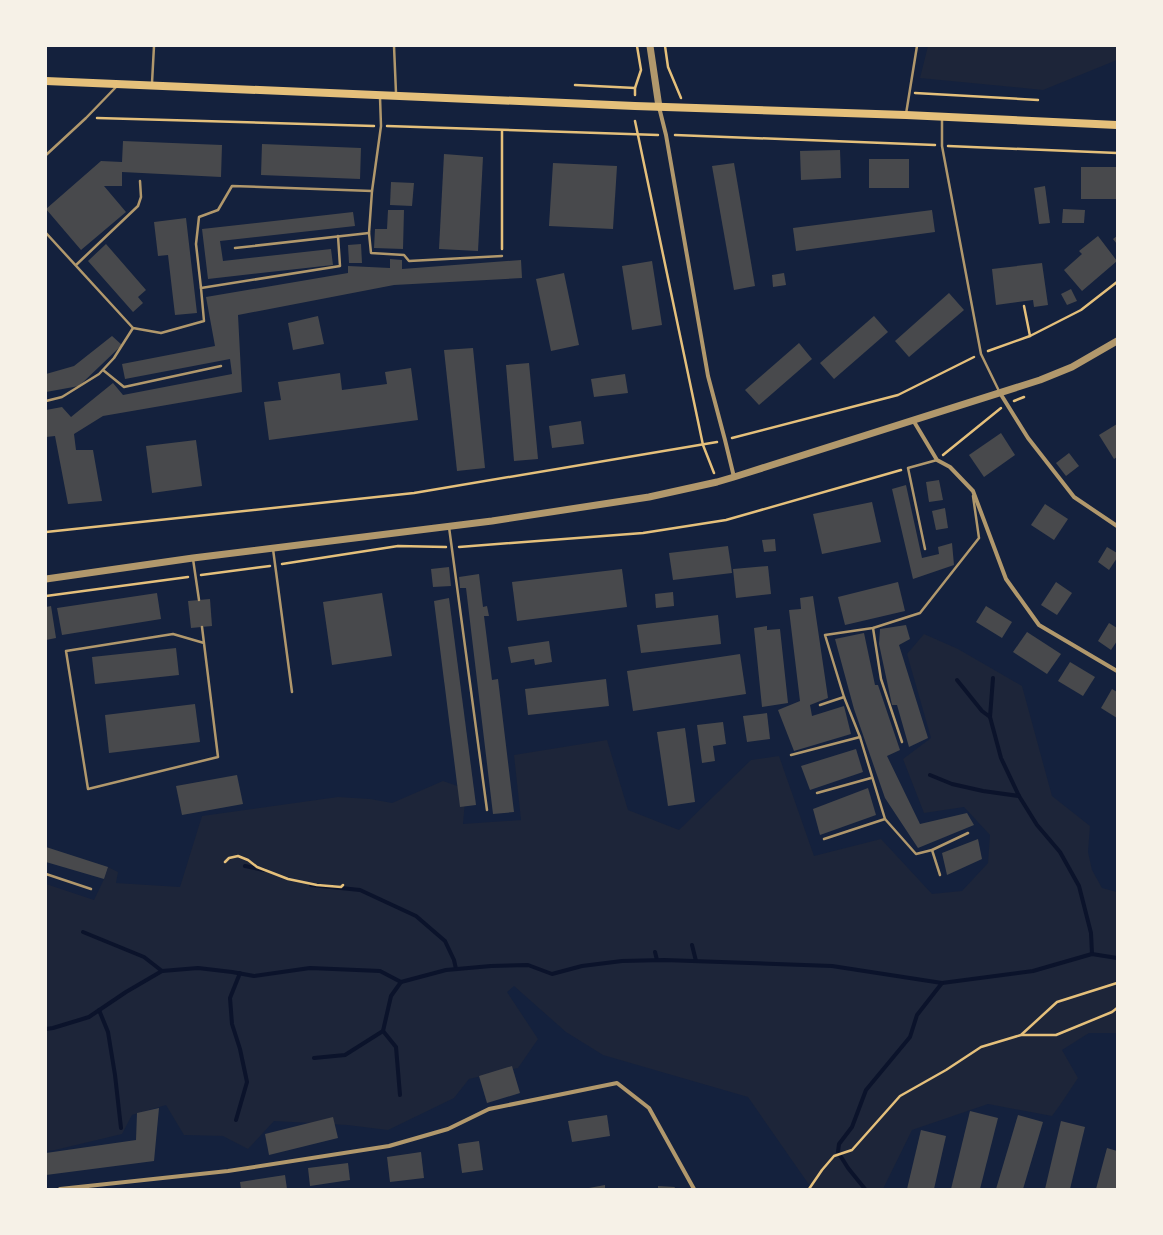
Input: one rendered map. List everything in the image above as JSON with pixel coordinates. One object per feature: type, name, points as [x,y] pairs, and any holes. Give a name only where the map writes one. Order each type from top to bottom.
[{"type":"main road","points":[[46,81],[659,107],[942,116],[1117,125]]},
{"type":"street","points":[[650,46],[659,107],[666,135],[708,376],[734,477]]},
{"type":"street","points":[[46,579],[193,558],[492,521],[649,496],[718,482],[1040,380],[1072,367],[1117,341]]},
{"type":"street","points":[[1000,393],[1028,438],[1074,497],[1117,526]]},
{"type":"street","points":[[913,420],[937,460],[950,467],[972,491],[1006,579],[1039,625],[1117,671]]},
{"type":"street","points":[[60,1189],[228,1171],[389,1146],[448,1129],[489,1109],[617,1083],[649,1108],[694,1189]]},
{"type":"lane","points":[[152,85],[154,46]]},
{"type":"lane","points":[[394,46],[396,96]]},
{"type":"lane","points":[[906,115],[918,46]]},
{"type":"lane","points":[[46,155],[120,84]]},
{"type":"lane","points":[[380,95],[381,126],[368,233],[371,253],[404,255],[409,261],[502,256]]},
{"type":"lane","points":[[942,116],[942,146],[981,354],[1000,393]]},
{"type":"lane","points":[[76,265],[138,206],[141,197],[140,181]]},
{"type":"lane","points":[[46,233],[133,328],[161,333],[204,321],[196,244],[198,216],[218,210],[232,186],[372,191]]},
{"type":"lane","points":[[235,248],[368,233]]},
{"type":"lane","points":[[201,288],[340,266],[338,236]]},
{"type":"lane","points":[[46,400],[62,397],[99,374],[114,358],[133,328]]},
{"type":"lane","points":[[103,370],[124,387],[221,366]]},
{"type":"lane","points":[[925,549],[908,468],[937,460]]},
{"type":"lane","points":[[968,833],[932,850],[916,854],[885,819],[871,778],[860,737],[844,697],[825,635],[872,628],[920,613],[979,538],[972,491]]},
{"type":"lane","points":[[449,526],[487,810]]},
{"type":"lane","points":[[273,548],[292,692]]},
{"type":"lane","points":[[193,558],[198,600]]},
{"type":"lane","points":[[202,627],[204,642],[218,757],[88,789],[66,651],[174,634],[204,642]]},
{"type":"lane","points":[[872,628],[881,679],[902,742]]},
{"type":"lane","points":[[820,705],[844,697]]},
{"type":"lane","points":[[792,755],[860,737]]},
{"type":"lane","points":[[817,793],[871,778]]},
{"type":"lane","points":[[824,839],[885,819]]},
{"type":"lane","points":[[932,850],[940,875]]},
{"type":"lane","points":[[46,874],[91,889]]},
{"type":"path","points":[[635,95],[641,70],[637,46]]},
{"type":"path","points":[[665,46],[668,67],[686,108]]},
{"type":"path","points":[[575,85],[636,88]]},
{"type":"path","points":[[909,93],[1038,100]]},
{"type":"path","points":[[635,121],[704,445],[714,473]]},
{"type":"path","points":[[502,130],[502,256]]},
{"type":"path","points":[[666,135],[1117,153]]},
{"type":"path","points":[[46,532],[414,493],[704,445],[898,395],[981,354],[1030,336],[1081,310],[1117,282]]},
{"type":"path","points":[[1024,306],[1030,336]]},
{"type":"path","points":[[937,460],[1006,404],[1027,396]]},
{"type":"path","points":[[46,596],[275,566],[398,546],[452,548],[643,533],[726,520],[908,468]]},
{"type":"path","points":[[225,862],[229,858],[238,856],[248,860],[257,867],[288,879],[330,887],[341,888],[343,885]]},
{"type":"path","points":[[1021,1035],[1056,1002],[1117,983]]},
{"type":"path","points":[[809,1189],[834,1156],[852,1150],[900,1096],[946,1070],[981,1047],[1021,1035],[1056,1035],[1112,1012],[1117,1008]]},
{"type":"shaded area","points":[[928,46],[1117,46],[1117,60],[1043,90],[920,78]]},
{"type":"shaded area","points":[[924,634],[958,649],[1022,686],[1052,796],[1090,826],[1088,852],[1092,870],[1102,888],[1117,892],[1117,1033],[1089,1033],[1062,1050],[1078,1078],[1052,1116],[988,1104],[912,1130],[883,1189],[812,1189],[748,1097],[603,1055],[566,1032],[514,986],[507,992],[538,1039],[518,1068],[469,1079],[454,1098],[388,1130],[347,1125],[274,1121],[248,1149],[223,1136],[184,1135],[166,1105],[132,1115],[122,1134],[46,1151],[46,884],[94,900],[108,867],[118,872],[116,883],[180,887],[202,816],[338,797],[370,799],[392,803],[443,781],[466,789],[463,824],[521,820],[514,755],[607,740],[628,810],[679,830],[751,760],[779,756],[814,856],[881,839],[932,894],[962,891],[988,863],[990,835],[964,807],[924,813],[903,759],[931,738],[907,654]]},
{"type":"building","points":[[123,141],[222,145],[221,177],[122,172],[122,186],[104,186],[126,212],[81,250],[46,209],[101,161],[122,162]]},
{"type":"building","points":[[262,144],[361,148],[360,179],[261,175]]},
{"type":"building","points":[[840,150],[841,178],[801,180],[800,151]]},
{"type":"building","points":[[444,154],[483,157],[478,251],[439,249]]},
{"type":"building","points":[[869,159],[909,159],[909,188],[869,188]]},
{"type":"building","points":[[553,163],[617,166],[613,229],[549,226]]},
{"type":"building","points":[[734,163],[755,286],[734,290],[712,166]]},
{"type":"building","points":[[1081,167],[1117,167],[1117,199],[1081,199]]},
{"type":"building","points":[[391,182],[414,183],[412,206],[390,205]]},
{"type":"building","points":[[1045,186],[1050,223],[1039,224],[1034,188]]},
{"type":"building","points":[[1063,209],[1085,210],[1084,223],[1062,223]]},
{"type":"building","points":[[388,210],[404,210],[403,249],[374,248],[375,229],[387,229]]},
{"type":"building","points":[[932,210],[935,232],[796,251],[793,228]]},
{"type":"building","points":[[353,212],[355,226],[220,241],[223,261],[331,249],[333,265],[208,279],[202,229]]},
{"type":"building","points":[[186,218],[197,313],[175,315],[168,255],[158,256],[154,222]]},
{"type":"building","points":[[1098,236],[1117,261],[1082,291],[1064,270],[1082,254],[1079,251]]},
{"type":"building","points":[[1117,236],[1117,244],[1113,239]]},
{"type":"building","points":[[106,244],[146,290],[138,297],[143,303],[133,312],[88,261]]},
{"type":"building","points":[[361,244],[362,263],[349,263],[348,245]]},
{"type":"building","points":[[390,259],[402,260],[402,269],[521,260],[522,278],[394,285],[238,315],[242,392],[103,416],[74,434],[76,450],[93,450],[102,501],[68,504],[55,436],[46,437],[46,410],[62,407],[71,417],[113,383],[123,395],[232,374],[230,359],[125,379],[122,364],[215,346],[206,297],[348,273],[348,266],[390,268]]},
{"type":"building","points":[[652,261],[662,325],[632,330],[622,266]]},
{"type":"building","points":[[1042,263],[1048,305],[1034,307],[1033,300],[996,305],[992,269]]},
{"type":"building","points":[[564,273],[579,345],[551,351],[536,279]]},
{"type":"building","points":[[784,273],[786,285],[773,287],[772,275]]},
{"type":"building","points":[[1071,289],[1077,301],[1067,305],[1061,294]]},
{"type":"building","points":[[949,293],[964,310],[909,357],[895,341]]},
{"type":"building","points":[[318,316],[324,344],[293,350],[288,323]]},
{"type":"building","points":[[874,316],[888,332],[834,379],[820,363]]},
{"type":"building","points":[[112,336],[122,345],[79,386],[46,392],[46,374],[74,366]]},
{"type":"building","points":[[799,343],[812,359],[759,405],[745,390]]},
{"type":"building","points":[[473,348],[485,468],[457,471],[444,350]]},
{"type":"building","points":[[529,363],[538,459],[514,461],[506,365]]},
{"type":"building","points":[[411,368],[418,420],[269,440],[264,402],[281,400],[278,382],[340,373],[342,390],[387,384],[385,372]]},
{"type":"building","points":[[625,374],[628,393],[594,397],[591,379]]},
{"type":"building","points":[[581,421],[584,444],[552,448],[549,426]]},
{"type":"building","points":[[1117,424],[1117,457],[1114,459],[1099,435]]},
{"type":"building","points":[[1001,433],[1015,455],[984,477],[969,455]]},
{"type":"building","points":[[196,440],[202,486],[152,493],[146,446]]},
{"type":"building","points":[[1069,453],[1079,466],[1066,476],[1056,463]]},
{"type":"building","points":[[939,480],[943,500],[929,502],[926,482]]},
{"type":"building","points":[[906,485],[922,558],[939,554],[938,547],[952,543],[954,565],[913,579],[892,489]]},
{"type":"building","points":[[872,502],[881,542],[822,554],[813,514]]},
{"type":"building","points":[[1045,504],[1068,519],[1054,540],[1031,525]]},
{"type":"building","points":[[945,508],[948,528],[936,530],[932,511]]},
{"type":"building","points":[[775,539],[776,551],[764,552],[762,540]]},
{"type":"building","points":[[728,546],[732,573],[673,580],[669,553]]},
{"type":"building","points":[[1107,547],[1117,553],[1117,558],[1109,570],[1098,562]]},
{"type":"building","points":[[768,566],[771,594],[736,598],[733,569]]},
{"type":"building","points":[[449,567],[451,586],[433,587],[431,569]]},
{"type":"building","points":[[622,569],[627,607],[517,621],[512,582]]},
{"type":"building","points":[[479,574],[483,607],[487,606],[489,616],[484,616],[492,680],[498,679],[514,812],[493,814],[466,588],[460,588],[459,577]]},
{"type":"building","points":[[898,582],[905,611],[845,625],[838,597]]},
{"type":"building","points":[[1056,582],[1072,593],[1057,615],[1041,605]]},
{"type":"building","points":[[673,592],[674,606],[656,608],[655,594]]},
{"type":"building","points":[[157,593],[161,619],[62,635],[57,608]]},
{"type":"building","points":[[382,593],[392,656],[332,665],[323,602]]},
{"type":"building","points":[[813,596],[828,698],[810,705],[812,716],[844,706],[851,734],[794,751],[778,710],[800,701],[789,610],[801,609],[800,598]]},
{"type":"building","points":[[449,598],[476,805],[460,807],[434,601]]},
{"type":"building","points":[[210,599],[212,626],[191,628],[188,601]]},
{"type":"building","points":[[51,606],[56,638],[46,640],[46,607]]},
{"type":"building","points":[[986,606],[1012,622],[1002,638],[976,622]]},
{"type":"building","points":[[718,615],[721,644],[641,653],[637,625]]},
{"type":"building","points":[[1109,623],[1117,628],[1117,641],[1111,650],[1098,641]]},
{"type":"building","points":[[906,625],[910,639],[899,645],[928,738],[909,747],[897,705],[892,705],[879,644],[880,629]]},
{"type":"building","points":[[767,626],[767,630],[780,629],[788,703],[762,707],[754,628]]},
{"type":"building","points":[[1027,632],[1061,654],[1047,674],[1013,652]]},
{"type":"building","points":[[864,633],[875,685],[878,685],[900,750],[887,756],[920,824],[967,813],[974,825],[918,848],[885,798],[854,709],[835,639]]},
{"type":"building","points":[[549,641],[552,662],[535,665],[534,659],[511,663],[508,647]]},
{"type":"building","points":[[176,648],[179,675],[95,684],[92,657]]},
{"type":"building","points":[[740,654],[746,694],[633,711],[627,671]]},
{"type":"building","points":[[1070,662],[1095,677],[1083,696],[1058,681]]},
{"type":"building","points":[[606,679],[609,706],[528,715],[525,689]]},
{"type":"building","points":[[1112,689],[1117,692],[1117,718],[1101,708]]},
{"type":"building","points":[[195,704],[200,742],[109,753],[105,715]]},
{"type":"building","points":[[767,713],[770,739],[747,742],[743,716]]},
{"type":"building","points":[[723,722],[726,744],[713,746],[715,761],[702,763],[697,725]]},
{"type":"building","points":[[685,728],[695,802],[668,806],[657,732]]},
{"type":"building","points":[[856,749],[863,772],[810,790],[801,766]]},
{"type":"building","points":[[237,775],[243,804],[182,815],[176,786]]},
{"type":"building","points":[[868,788],[876,815],[820,835],[813,809]]},
{"type":"building","points":[[978,839],[982,859],[947,875],[942,853]]},
{"type":"building","points":[[46,847],[108,867],[104,879],[46,862]]},
{"type":"building","points":[[512,1066],[520,1093],[487,1103],[479,1076]]},
{"type":"building","points":[[159,1108],[154,1161],[46,1175],[46,1153],[136,1140],[137,1113]]},
{"type":"building","points":[[970,1111],[998,1118],[980,1189],[951,1189]]},
{"type":"building","points":[[607,1115],[610,1136],[572,1142],[568,1121]]},
{"type":"building","points":[[1018,1115],[1043,1122],[1023,1189],[996,1189]]},
{"type":"building","points":[[333,1117],[338,1138],[269,1155],[265,1134]]},
{"type":"building","points":[[1061,1121],[1085,1127],[1070,1189],[1045,1189]]},
{"type":"building","points":[[921,1130],[946,1136],[934,1189],[907,1189]]},
{"type":"building","points":[[479,1141],[483,1170],[462,1173],[458,1144]]},
{"type":"building","points":[[1107,1148],[1117,1151],[1117,1189],[1096,1189]]},
{"type":"building","points":[[421,1152],[424,1178],[390,1182],[387,1157]]},
{"type":"building","points":[[348,1163],[350,1180],[310,1186],[308,1168]]},
{"type":"building","points":[[285,1175],[287,1189],[241,1189],[240,1182]]},
{"type":"building","points":[[605,1185],[605,1189],[589,1189],[589,1188]]},
{"type":"building","points":[[658,1186],[675,1187],[674,1189],[658,1189]]},
{"type":"waterway","points":[[993,678],[990,717],[1001,758],[1019,796],[1037,825],[1060,852],[1079,886],[1091,933],[1092,954]]},
{"type":"waterway","points":[[957,680],[982,711],[990,717]]},
{"type":"waterway","points":[[930,775],[952,784],[983,791],[1019,796]]},
{"type":"waterway","points":[[245,866],[264,870]]},
{"type":"waterway","points":[[311,885],[360,890],[416,916],[445,941],[454,960],[456,969]]},
{"type":"waterway","points":[[83,932],[144,957],[162,971]]},
{"type":"waterway","points":[[692,945],[696,961]]},
{"type":"waterway","points":[[655,952],[657,960]]},
{"type":"waterway","points":[[46,1029],[89,1017],[126,992],[162,971],[198,968],[254,976],[310,968],[380,971],[401,982],[446,970],[491,966],[528,965],[552,974],[582,966],[622,961],[664,960],[832,966],[942,983],[1033,971],[1092,954],[1117,958]]},
{"type":"waterway","points":[[236,1120],[247,1082],[240,1049],[232,1024],[230,998],[240,973]]},
{"type":"waterway","points":[[314,1058],[345,1055],[383,1031],[391,996],[401,982]]},
{"type":"waterway","points":[[865,1189],[848,1168],[838,1152],[839,1144],[852,1127],[866,1090],[910,1037],[917,1015],[942,983]]},
{"type":"waterway","points":[[99,1010],[108,1032],[121,1128]]},
{"type":"waterway","points":[[383,1031],[396,1047],[400,1095]]}]
